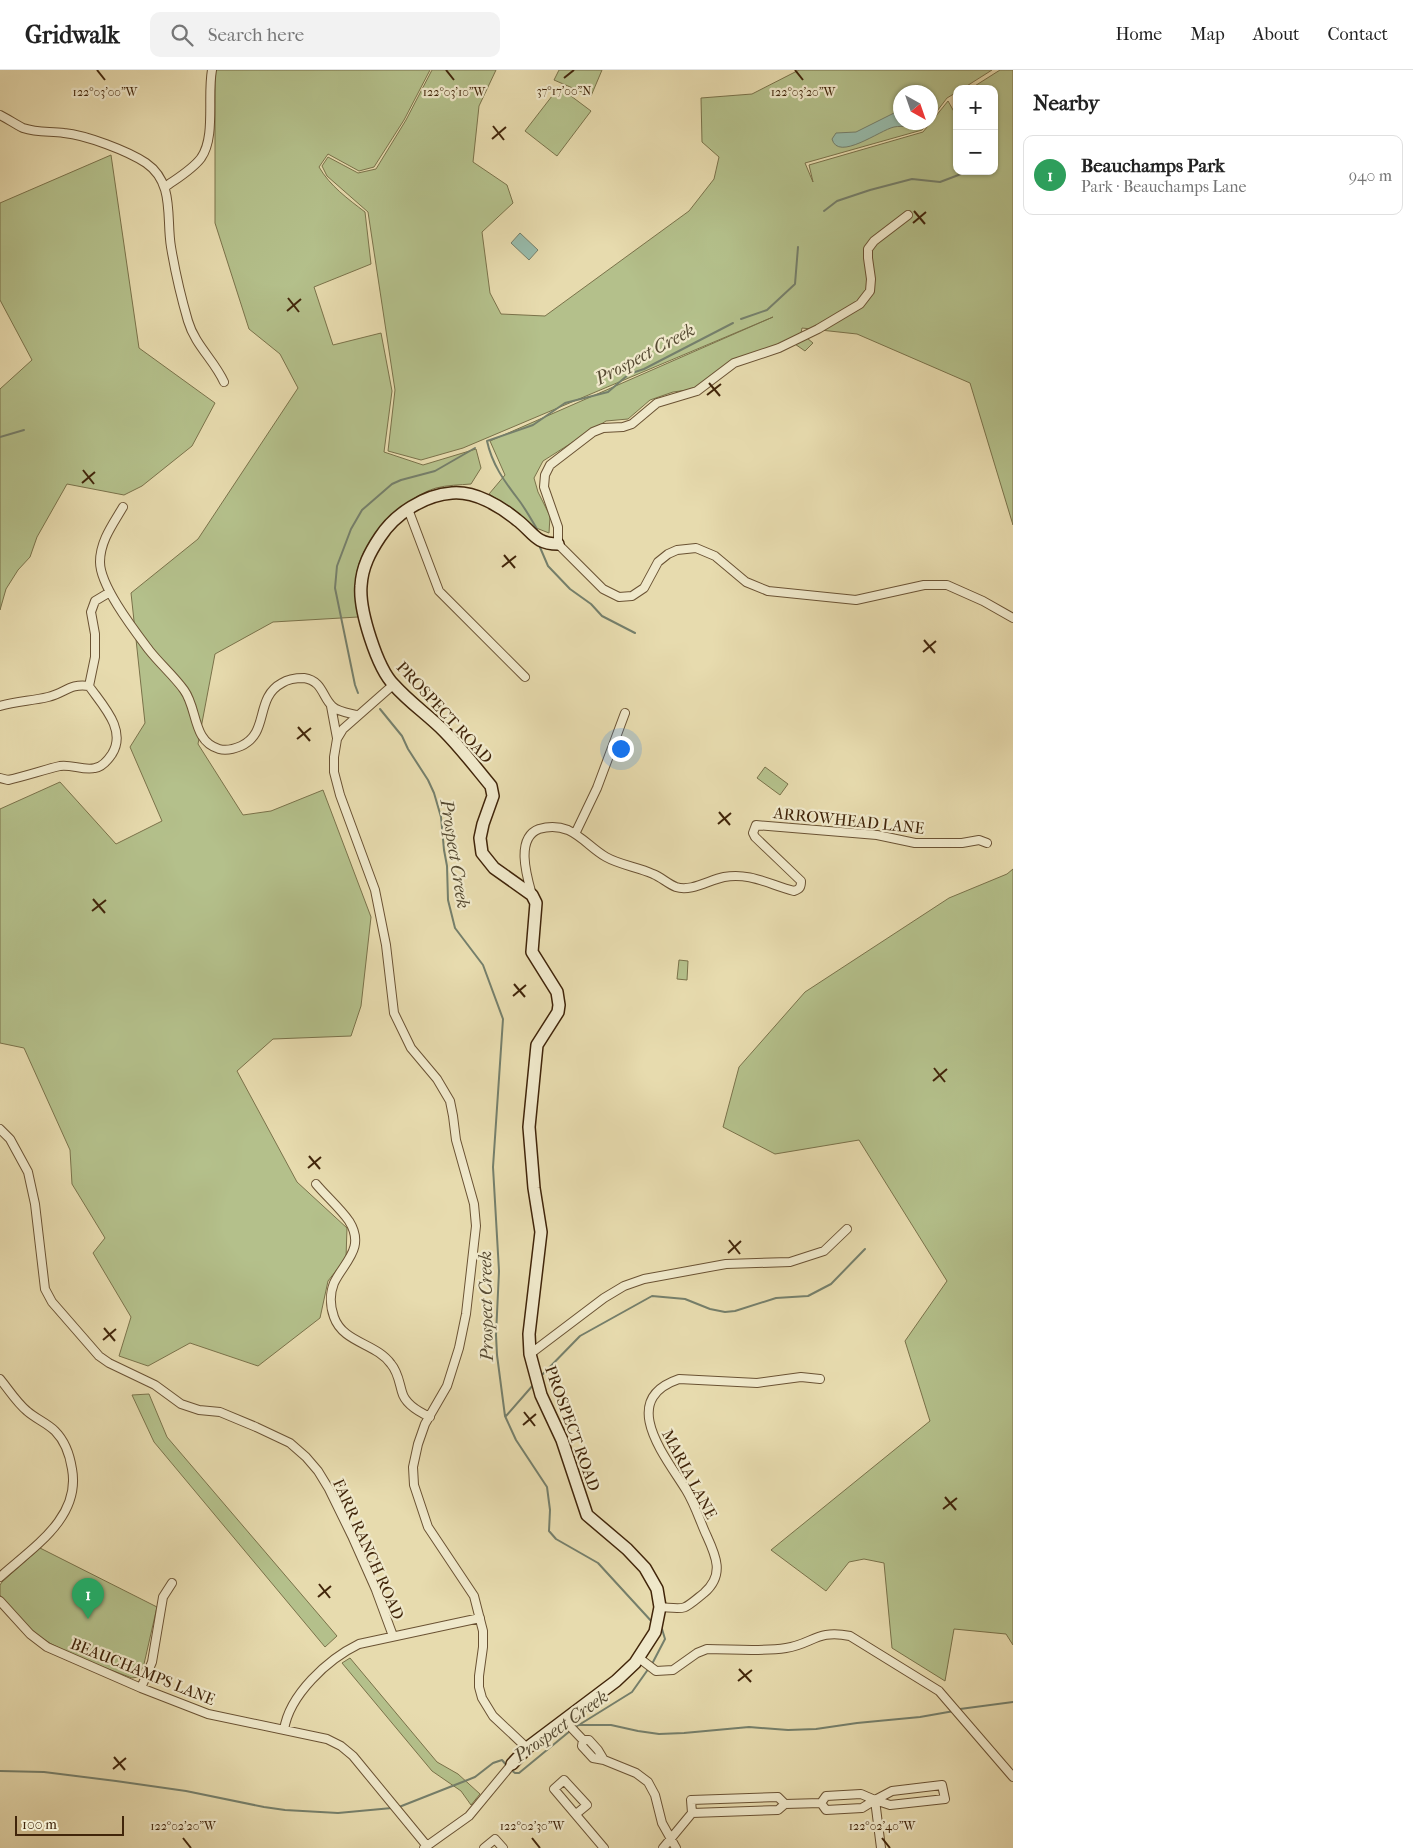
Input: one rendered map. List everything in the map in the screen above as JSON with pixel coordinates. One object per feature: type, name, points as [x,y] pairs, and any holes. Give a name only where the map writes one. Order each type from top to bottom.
[{"type":"street","points":[[165,187],[201,158],[206,148],[210,136],[209,92],[212,70]]},
{"type":"street","points":[[0,115],[23,128],[46,134],[63,132],[103,143],[147,163],[155,172],[165,187],[169,208],[169,238],[188,322],[201,349],[224,382]]},
{"type":"street","points":[[908,215],[874,241],[868,249],[871,279],[870,291],[860,304],[779,348],[734,363],[697,391],[657,403],[632,424],[623,427],[603,428],[593,432],[550,464],[545,475],[544,487],[558,527],[558,544],[604,589],[619,597],[632,596],[644,588],[658,562],[668,554],[677,550],[696,548],[715,556],[746,582],[768,592],[856,600],[924,585],[947,585],[983,601],[1013,618]]},
{"type":"street","name":"PROSPECT ROAD","points":[[425,1847],[469,1816],[527,1748],[570,1726],[616,1681],[646,1663],[660,1612],[657,1589],[645,1568],[627,1549],[588,1515],[562,1440],[541,1395],[530,1354],[529,1334],[541,1232],[534,1188],[529,1127],[537,1045],[558,1012],[559,1005],[557,992],[532,952],[536,903],[532,895],[494,868],[482,853],[480,838],[493,796],[491,786],[446,732],[393,685],[382,667],[366,622],[361,587],[367,557],[386,528],[408,509],[439,495],[463,493],[489,501],[516,519],[546,544],[558,544]]},
{"type":"street","points":[[123,507],[102,542],[100,562],[103,580],[149,650],[191,701],[196,724],[206,742],[222,750],[235,749],[248,743],[258,731],[265,700],[274,687],[287,680],[303,678],[312,681],[324,691],[331,706],[337,739]]},
{"type":"street","points":[[408,509],[439,591],[525,677]]},
{"type":"street","points":[[0,778],[8,780],[62,766],[95,768],[103,764],[114,751],[116,726],[89,686],[96,646],[91,612],[94,602],[110,592]]},
{"type":"street","points":[[393,685],[342,729],[337,739],[334,772],[340,795],[375,890],[386,945],[394,1013],[411,1048],[437,1079],[450,1101],[456,1140],[474,1204],[476,1226],[466,1314],[460,1348],[448,1386],[430,1417],[418,1444],[413,1467],[414,1485],[428,1527],[474,1596],[483,1632],[479,1676],[482,1698],[493,1716],[527,1748]]},
{"type":"street","points":[[0,706],[48,697],[72,686],[89,686]]},
{"type":"street","points":[[331,706],[337,710],[357,715]]},
{"type":"street","points":[[575,834],[597,788],[625,713]]},
{"type":"street","name":"ARROWHEAD LANE","points":[[532,895],[525,865],[528,836],[535,831],[554,826],[575,834],[607,857],[654,874],[677,887],[688,888],[725,877],[739,876],[754,877],[794,891],[801,886],[801,881],[753,833],[756,825],[877,835],[915,843],[962,843],[979,840],[987,843]]},
{"type":"street","name":"FARR RANCH ROAD","points":[[0,1130],[10,1139],[28,1172],[35,1204],[45,1289],[52,1302],[99,1356],[109,1363],[155,1385],[181,1404],[199,1410],[220,1412],[256,1427],[290,1444],[306,1457],[329,1489],[348,1528],[376,1590],[393,1636]]},
{"type":"street","points":[[316,1184],[349,1222],[354,1237],[354,1250],[349,1262],[334,1282],[331,1296],[334,1317],[339,1327],[348,1335],[382,1354],[391,1363],[398,1376],[402,1395],[410,1405],[430,1417]]},
{"type":"street","points":[[530,1354],[604,1298],[624,1286],[644,1279],[726,1264],[790,1262],[824,1250],[846,1229]]},
{"type":"street","name":"MARIA LANE","points":[[660,1612],[687,1608],[715,1582],[717,1571],[716,1555],[688,1493],[652,1435],[648,1419],[650,1400],[668,1382],[679,1379],[757,1383],[801,1377],[820,1379]]},
{"type":"street","points":[[0,1379],[26,1411],[55,1431],[66,1446],[74,1479],[72,1498],[66,1512],[55,1527],[0,1576]]},
{"type":"street","points":[[141,1688],[152,1662],[163,1597],[172,1583]]},
{"type":"street","name":"BEAUCHAMPS LANE","points":[[0,1601],[30,1634],[47,1647],[141,1688],[208,1714],[327,1739],[341,1746],[353,1756],[425,1847]]},
{"type":"street","points":[[284,1730],[285,1722],[298,1694],[329,1663],[346,1650],[359,1644],[480,1618]]},
{"type":"street","points":[[646,1663],[656,1671],[673,1670],[696,1652],[707,1649],[787,1648],[822,1635],[836,1633],[850,1636],[939,1691],[1013,1777]]},
{"type":"street","points":[[570,1726],[582,1740],[589,1740],[604,1760],[636,1773],[648,1782],[655,1795],[662,1823],[676,1848]]},
{"type":"street","points":[[576,1814],[587,1805],[564,1780],[554,1789],[604,1848]]},
{"type":"street","points":[[821,1803],[826,1796],[861,1794],[875,1800],[890,1805],[945,1799],[942,1785],[892,1791],[875,1800],[862,1808],[826,1810],[821,1803]]},
{"type":"street","points":[[663,1848],[692,1813],[691,1800],[778,1797],[785,1804]]},
{"type":"street","points":[[875,1800],[881,1848]]},
{"type":"street","points":[[692,1813],[778,1810],[785,1804],[821,1803]]},
{"type":"street","points":[[484,1848],[495,1839],[503,1848]]},
{"type":"green space","points":[[215,70],[430,70],[404,120],[374,167],[359,171],[328,154],[319,167],[334,186],[365,212],[371,264],[314,287],[333,345],[381,333],[392,391],[384,452],[423,465],[476,449],[481,468],[471,484],[436,488],[425,492],[403,506],[383,525],[367,546],[359,563],[356,586],[358,617],[273,622],[215,654],[198,744],[243,815],[271,811],[323,790],[371,917],[361,1006],[351,1036],[273,1039],[237,1071],[297,1182],[347,1228],[346,1258],[328,1281],[320,1318],[258,1366],[190,1343],[148,1366],[119,1356],[131,1317],[93,1253],[105,1238],[72,1184],[70,1150],[24,1048],[0,1043],[0,809],[60,782],[116,844],[162,821],[130,747],[145,723],[131,593],[198,539],[298,388],[280,354],[249,329],[215,223]]},
{"type":"green space","points":[[432,70],[496,70],[479,106],[473,162],[507,185],[513,203],[482,232],[490,293],[501,314],[545,316],[689,211],[714,179],[719,157],[702,142],[701,98],[752,94],[799,70],[992,70],[968,85],[953,85],[953,94],[947,98],[938,110],[938,85],[893,85],[893,130],[922,130],[805,163],[813,182],[809,165],[925,130],[938,130],[938,113],[948,101],[953,110],[953,175],[998,175],[998,85],[976,85],[1000,70],[1013,70],[1013,525],[970,383],[857,334],[802,328],[801,333],[813,343],[805,351],[792,342],[733,360],[695,389],[673,392],[650,400],[628,419],[606,421],[543,461],[534,478],[538,492],[550,516],[549,533],[531,526],[515,510],[489,494],[505,475],[490,441],[773,317],[463,448],[421,460],[388,451],[395,390],[368,212],[327,176],[322,166],[328,157],[358,173],[376,169],[406,120]]},
{"type":"green space","points":[[559,70],[602,70],[591,96],[554,80]]},
{"type":"green space","points":[[559,87],[591,111],[557,156],[525,131]]},
{"type":"green space","points":[[111,155],[139,348],[215,403],[192,446],[142,486],[124,495],[67,484],[37,537],[30,557],[18,570],[6,589],[0,610],[0,389],[32,360],[0,300],[0,203]]},
{"type":"green space","points":[[765,767],[788,784],[780,795],[757,778]]},
{"type":"green space","points":[[1013,869],[1013,1645],[1006,1634],[954,1629],[945,1681],[892,1648],[884,1563],[864,1559],[849,1562],[826,1591],[771,1550],[930,1421],[905,1341],[947,1281],[859,1140],[775,1154],[723,1127],[739,1067],[805,992],[949,898],[1007,874]]},
{"type":"green space","points":[[679,960],[688,961],[687,980],[677,979]]},
{"type":"green space","points":[[149,1394],[167,1437],[337,1636],[325,1647],[154,1442],[132,1395]]},
{"type":"green space","points":[[40,1548],[157,1607],[144,1664],[138,1677],[132,1678],[73,1655],[50,1643],[29,1628],[0,1595],[0,1585],[2,1582]]},
{"type":"green space","points":[[350,1658],[437,1762],[458,1774],[480,1794],[471,1805],[461,1791],[432,1771],[342,1663]]},
{"type":"shaded area","points":[[893,114],[893,127],[860,143],[842,147],[836,145],[832,139],[836,133],[856,132]]},
{"type":"shaded area","points":[[520,233],[538,250],[529,260],[511,243]]},
{"type":"waterway","name":"Prospect Creek","points":[[824,211],[837,201],[870,190],[912,179],[940,182],[958,175]]},
{"type":"waterway","name":"Prospect Creek","points":[[741,319],[767,310],[795,284],[798,247]]},
{"type":"waterway","name":"Prospect Creek","points":[[537,529],[499,472],[487,441],[533,425],[565,403],[608,392],[629,374],[644,369],[733,323]]},
{"type":"waterway","points":[[0,437],[24,430]]},
{"type":"waterway","name":"Prospect Creek","points":[[358,693],[335,588],[337,566],[351,529],[362,510],[392,484],[435,471],[475,448]]},
{"type":"waterway","points":[[539,545],[548,566],[570,589],[591,604],[602,616],[635,633]]},
{"type":"waterway","name":"Prospect Creek","points":[[380,709],[402,736],[434,793],[441,817],[447,866],[448,900],[455,928],[483,965],[503,1019],[493,1167],[499,1271],[496,1335],[505,1416],[516,1440],[547,1487],[550,1510],[549,1531],[556,1539],[598,1563],[653,1623]]},
{"type":"waterway","points":[[540,1377],[580,1336],[652,1296],[685,1299],[710,1309],[725,1312],[735,1311],[776,1298],[808,1296],[831,1284],[865,1249]]},
{"type":"waterway","points":[[506,1416],[534,1384]]},
{"type":"waterway","name":"Prospect Creek","points":[[652,1664],[665,1639],[662,1629],[659,1627]]},
{"type":"waterway","name":"Prospect Creek","points":[[574,1728],[632,1692],[649,1668]]},
{"type":"waterway","points":[[960,1709],[1013,1702]]},
{"type":"waterway","points":[[579,1725],[611,1725],[659,1734],[749,1727],[788,1730],[816,1729],[920,1717],[954,1711]]},
{"type":"waterway","name":"Prospect Creek","points":[[511,1770],[519,1773],[570,1731]]},
{"type":"waterway","name":"Prospect Creek","points":[[399,1807],[475,1777],[493,1763],[502,1760],[508,1767]]},
{"type":"waterway","name":"Prospect Creek","points":[[0,1771],[44,1772],[116,1781],[186,1791],[285,1810],[338,1813],[392,1808]]},
{"type":"place","name":"Beauchamps Park","points":[[88,1619]]}]
